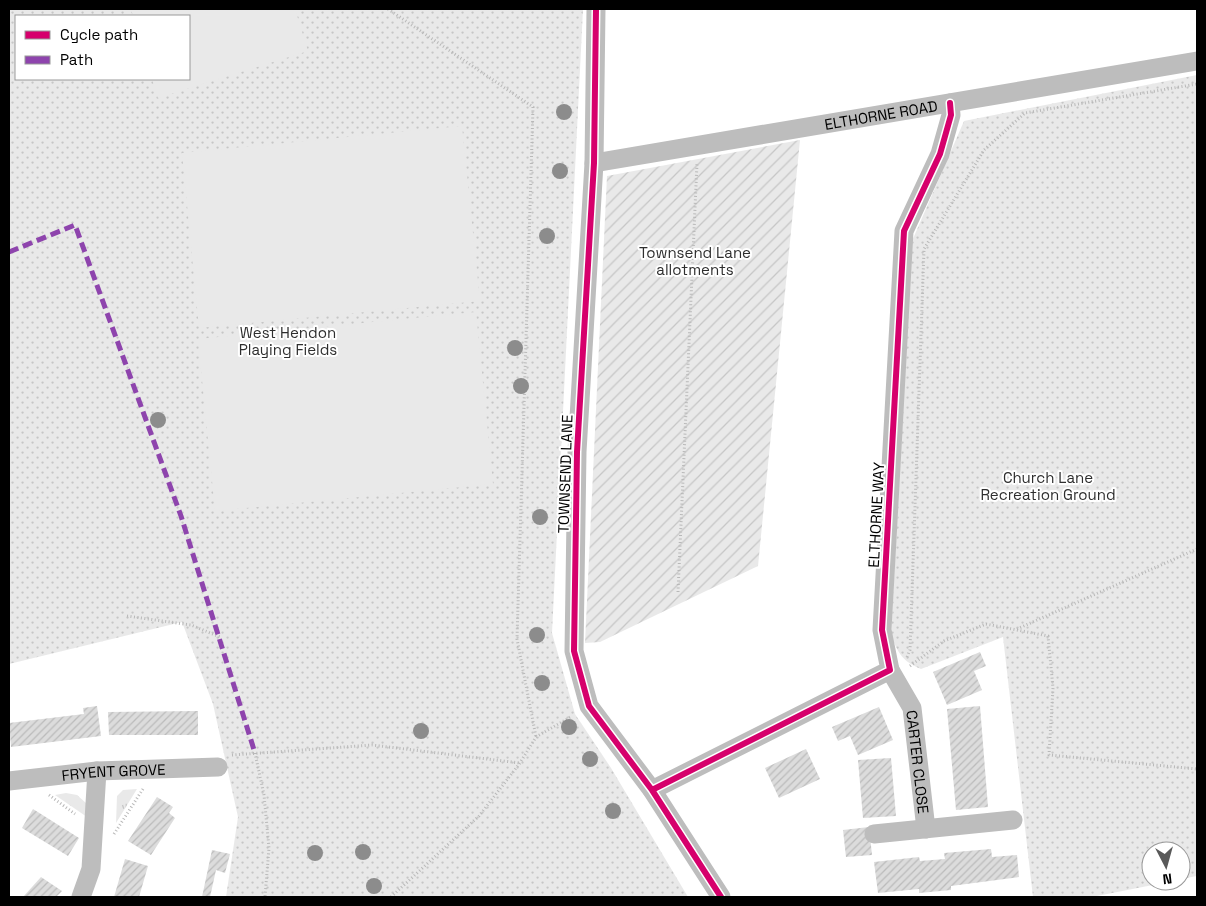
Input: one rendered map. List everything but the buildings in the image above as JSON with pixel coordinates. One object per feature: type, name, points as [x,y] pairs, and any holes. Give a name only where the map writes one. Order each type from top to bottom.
[{"type":"street","name":"TOWNSEND LANE","points":[[596,9],[594,163],[577,452],[574,651],[590,706],[652,790],[721,897]]},
{"type":"street","name":"ELTHORNE ROAD","points":[[594,163],[1197,61]]},
{"type":"street","name":"ELTHORNE WAY","points":[[896,674],[882,630],[904,230],[940,154],[951,115],[950,103]]},
{"type":"street","points":[[652,790],[896,674]]},
{"type":"street","name":"CARTER CLOSE","points":[[896,674],[912,708],[926,828]]},
{"type":"street","name":"FRYENT GROVE","points":[[9,781],[97,771],[218,767]]},
{"type":"street","points":[[81,897],[91,870],[97,771]]},
{"type":"street","name":"CARTER CLOSE","points":[[874,834],[1013,820]]},
{"type":"path","points":[[388,9],[533,107],[517,639],[536,737]]},
{"type":"path","points":[[896,674],[910,650],[924,250],[984,150],[1025,112],[1197,84]]},
{"type":"path","points":[[678,592],[698,146]]},
{"type":"path","points":[[1016,630],[1197,549]]},
{"type":"path","points":[[127,616],[191,625],[220,637]]},
{"type":"path","points":[[896,674],[944,641],[986,624],[1048,636],[1053,688],[1049,755],[1197,770]]},
{"type":"path","points":[[391,897],[479,816],[520,763],[536,737],[590,706]]},
{"type":"path","points":[[218,767],[233,754],[372,744],[520,763]]},
{"type":"path","points":[[255,753],[264,795],[269,848],[265,897]]},
{"type":"path","points":[[44,777],[49,797],[94,832],[114,834],[148,782],[147,770]]},
{"type":"green space","name":"West Hendon Playing Fields","points":[[9,9],[583,9],[552,633],[575,714],[611,768],[688,897],[226,897],[238,817],[213,704],[182,622],[9,664]]},
{"type":"green space","points":[[131,9],[295,9],[308,51],[158,98],[152,80],[190,80],[190,15],[133,15]]},
{"type":"green space","name":"Church Lane Recreation Ground","points":[[1197,75],[1197,876],[1191,877],[1191,841],[1141,841],[1141,887],[1092,897],[1033,897],[1003,637],[921,669],[905,660],[896,648],[891,636],[912,241],[964,121]]},
{"type":"green space","points":[[462,126],[480,301],[199,328],[182,153]]},
{"type":"green space","name":"Townsend Lane allotments","points":[[800,140],[758,566],[600,642],[585,643],[607,176]]},
{"type":"green space","points":[[476,312],[493,484],[215,511],[198,339]]},
{"type":"green space","points":[[137,789],[116,823],[117,796],[123,790]]},
{"type":"green space","points":[[66,793],[77,795],[86,803],[87,817],[55,795]]},
{"type":"marked path","points":[[9,252],[75,225],[181,516],[255,753]]},
{"type":"cycle path","points":[[596,9],[594,163],[577,452],[574,651],[589,706],[652,790],[721,897]]},
{"type":"cycle path","points":[[652,790],[890,670],[882,630],[904,231],[940,154],[951,115],[950,103]]}]
